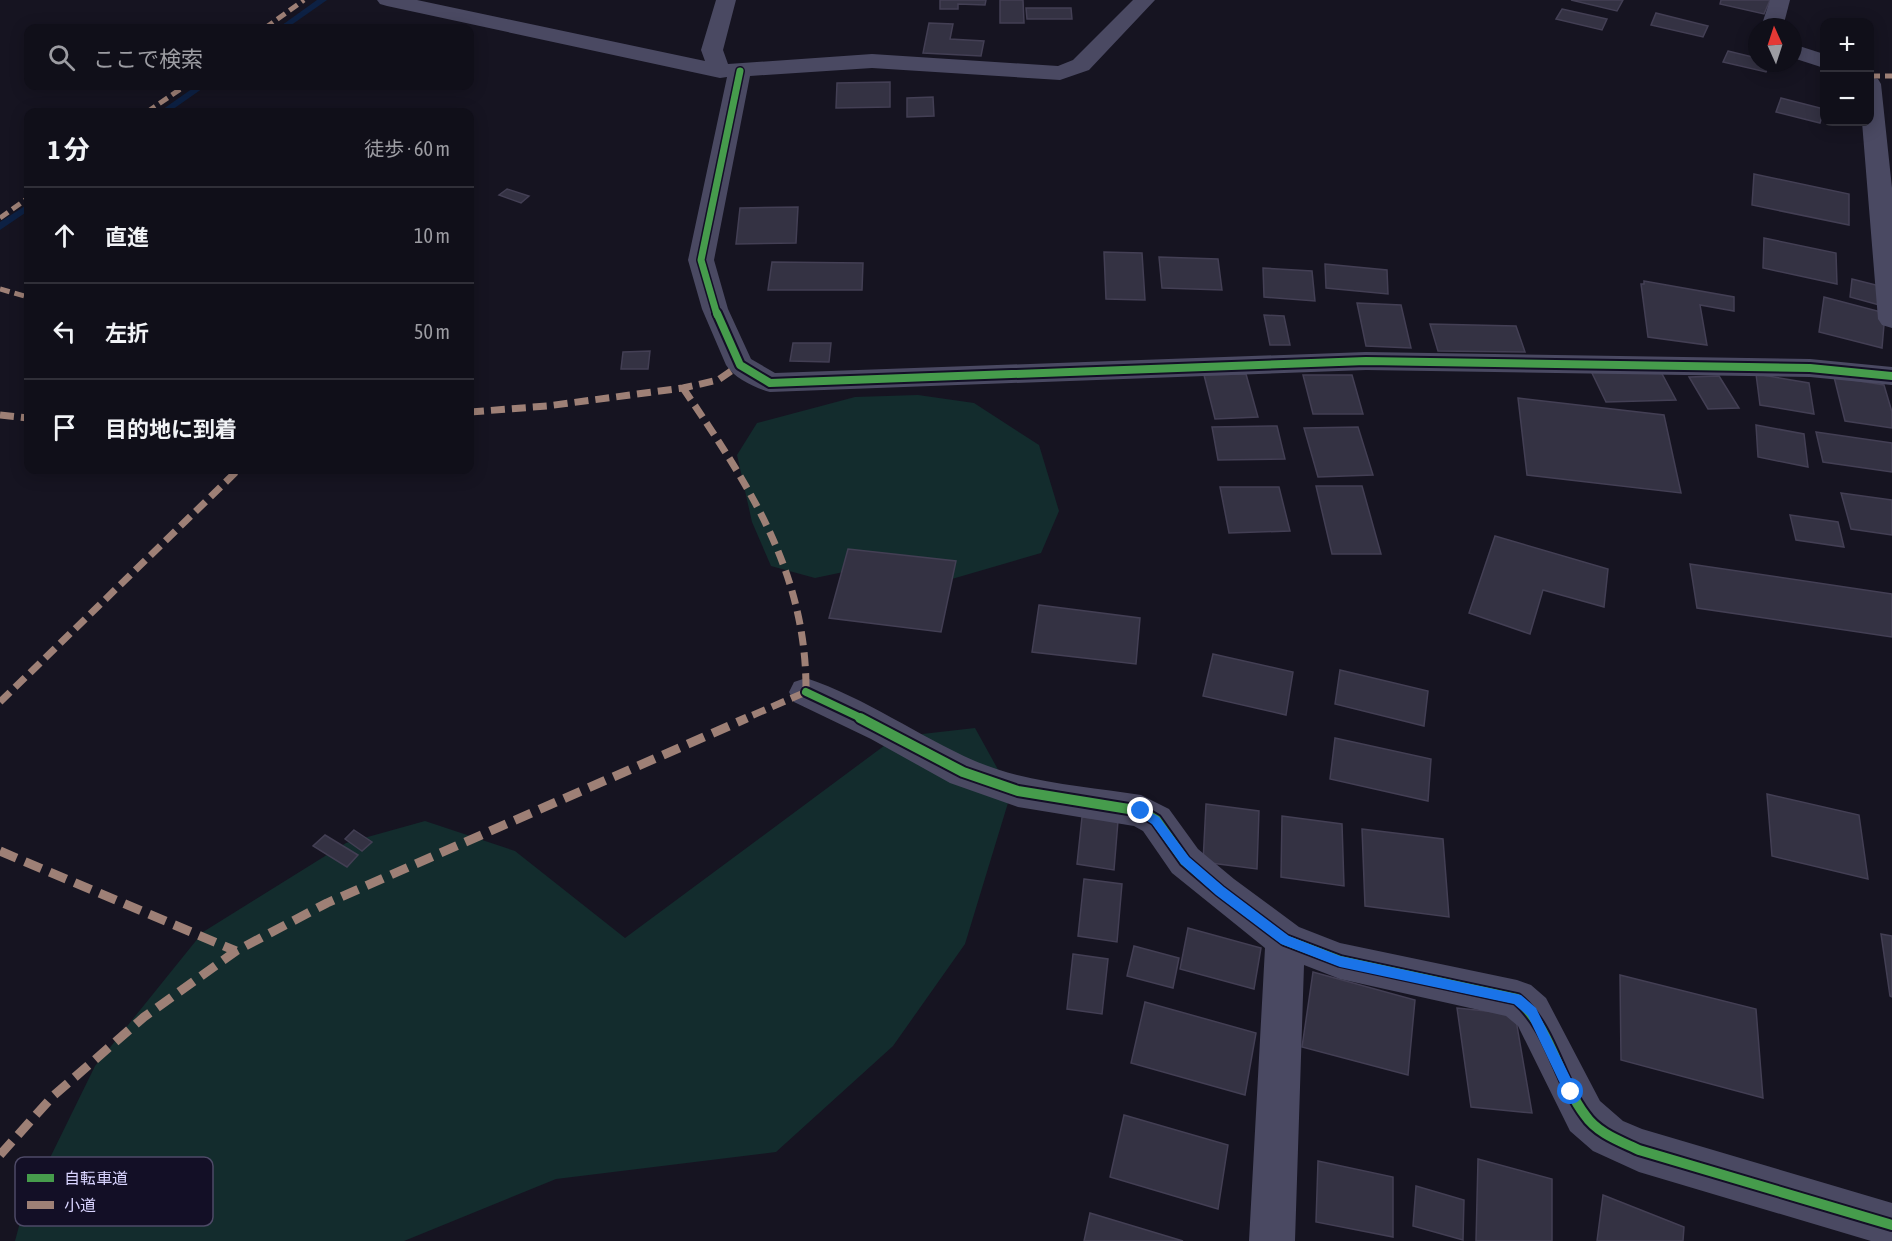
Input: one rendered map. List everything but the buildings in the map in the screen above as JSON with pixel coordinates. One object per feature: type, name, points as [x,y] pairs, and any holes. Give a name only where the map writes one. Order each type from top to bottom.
[{"type":"street","points":[[387,0],[730,71],[872,61],[1060,73],[1081,64],[1145,0]]},
{"type":"street","points":[[726,0],[712,50],[730,71],[701,260],[715,309],[740,364],[770,383],[1366,361],[1810,368],[1892,376]]},
{"type":"street","points":[[1775,18],[1780,0]]},
{"type":"street","points":[[1802,54],[1820,60]]},
{"type":"street","points":[[1873,126],[1892,319]]},
{"type":"street","points":[[806,692],[963,772],[1018,791],[1141,811],[1156,820],[1185,861],[1220,891],[1285,940],[1340,961],[1517,999],[1532,1012],[1585,1116],[1608,1136],[1639,1150],[1892,1225]]},
{"type":"street","points":[[1272,1241],[1285,940]]},
{"type":"green space","points":[[918,395],[974,403],[1039,445],[1059,511],[1041,553],[945,581],[877,565],[815,578],[771,566],[752,522],[737,455],[757,423],[855,397]]},
{"type":"green space","points":[[975,728],[1011,793],[965,944],[893,1046],[776,1152],[556,1179],[404,1241],[15,1241],[19,1226],[213,1226],[213,1157],[50,1157],[95,1066],[203,932],[346,843],[425,821],[515,851],[625,938],[896,737]]},
{"type":"waterway","points":[[288,24],[323,0]]},
{"type":"waterway","points":[[169,108],[195,90]]},
{"type":"waterway","points":[[0,227],[24,210]]},
{"type":"marked path","points":[[271,24],[304,0]]},
{"type":"marked path","points":[[1874,76],[1892,76]]},
{"type":"marked path","points":[[153,108],[179,90]]},
{"type":"marked path","points":[[0,218],[24,201]]},
{"type":"marked path","points":[[0,289],[24,296]]},
{"type":"marked path","points":[[474,412],[547,406],[683,388],[718,380],[740,365]]},
{"type":"marked path","points":[[0,1155],[52,1097],[144,1017],[236,951],[327,903],[806,692],[806,652],[798,609],[775,542],[743,479],[683,388]]},
{"type":"marked path","points":[[0,415],[24,418]]},
{"type":"marked path","points":[[0,702],[234,474]]},
{"type":"marked path","points":[[0,851],[236,951]]},
{"type":"cycle path","points":[[740,71],[701,260],[715,309],[740,365],[770,383],[1366,361],[1810,368],[1892,376]]},
{"type":"cycle path","points":[[806,692],[883,729],[963,772],[1018,791],[1141,811],[1156,820],[1185,861],[1220,891],[1285,940],[1340,961],[1517,999],[1532,1012],[1585,1116],[1608,1136],[1639,1150],[1892,1225]]},
{"type":"route","points":[[1141,811],[1156,820],[1185,861],[1220,891],[1285,940],[1340,961],[1517,999],[1532,1012],[1571,1092]]}]
